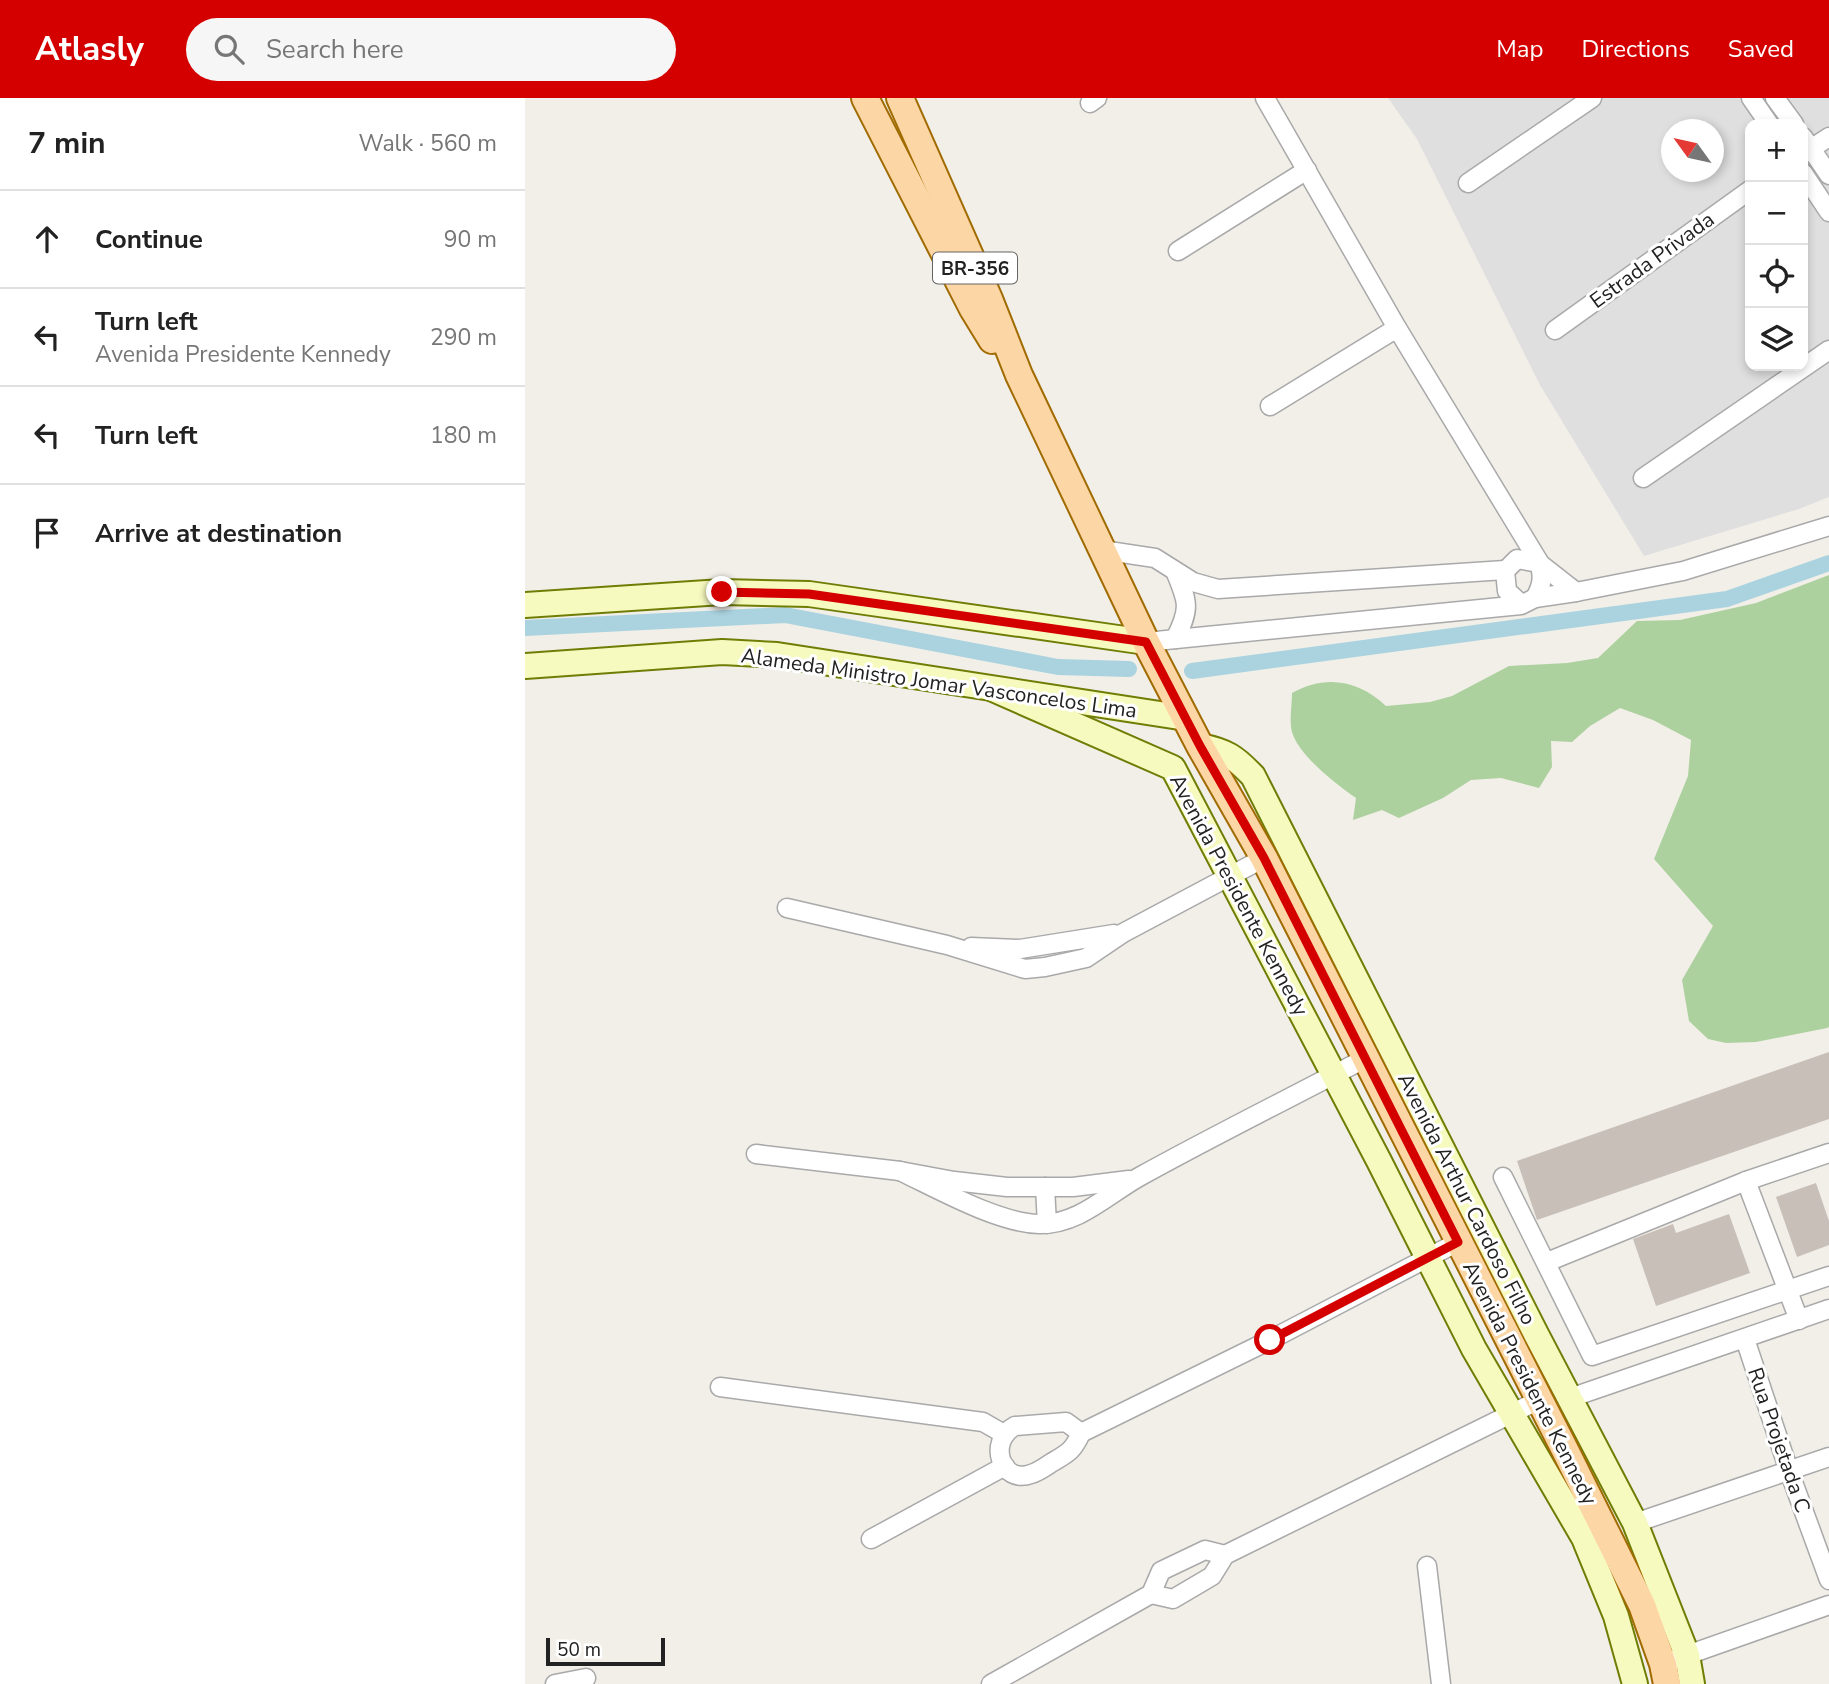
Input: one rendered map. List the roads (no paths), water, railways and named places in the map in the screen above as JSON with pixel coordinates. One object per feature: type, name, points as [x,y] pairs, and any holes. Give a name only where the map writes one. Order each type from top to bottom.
[{"type":"main road","name":"Avenida Presidente Kennedy","points":[[865,98],[973,309],[990,338],[1019,375]]},
{"type":"main road","name":"Avenida Presidente Kennedy","points":[[900,98],[989,299],[1019,375],[1146,642],[1200,746],[1264,858],[1458,1242],[1524,1341],[1539,1400],[1642,1605],[1665,1674]]},
{"type":"main road","points":[[525,605],[722,592],[809,594],[1146,642]]},
{"type":"main road","name":"Alameda Ministro Jomar Vasconcelos Lima","points":[[525,666],[722,652],[777,655],[1186,718]]},
{"type":"main road","name":"Avenida Presidente Kennedy","points":[[993,689],[1173,768],[1474,1349],[1584,1538],[1616,1616],[1635,1684]]},
{"type":"main road","name":"Avenida Arthur Cardoso Filho","points":[[1200,746],[1229,754],[1253,776],[1524,1341],[1570,1398],[1635,1523],[1687,1655],[1692,1684]]},
{"type":"street","points":[[1265,98],[1398,328],[1539,563],[1543,577],[1541,588],[1526,602]]},
{"type":"street","points":[[1468,183],[1592,98]]},
{"type":"street","points":[[1751,98],[1766,119]]},
{"type":"street","points":[[1775,98],[1790,119]]},
{"type":"street","points":[[1808,146],[1829,137]]},
{"type":"street","points":[[1808,149],[1829,175]]},
{"type":"street","points":[[1178,251],[1307,170]]},
{"type":"street","points":[[1808,180],[1829,212]]},
{"type":"street","name":"Estrada Privada","points":[[1555,330],[1745,194]]},
{"type":"street","points":[[1270,406],[1398,328]]},
{"type":"street","points":[[1643,478],[1829,350]]},
{"type":"street","points":[[1146,642],[1526,602],[1683,571],[1829,526]]},
{"type":"street","points":[[1520,531],[1507,591],[1526,602]]},
{"type":"street","points":[[1102,550],[1155,558],[1193,582],[1218,589],[1539,563],[1576,592]]},
{"type":"street","points":[[1175,571],[1186,597],[1186,617],[1175,639]]},
{"type":"street","points":[[787,908],[947,945],[1025,969],[1045,967],[1086,958],[1123,933],[1264,858]]},
{"type":"street","points":[[900,1171],[1010,1220],[1047,1224],[1060,1222],[1094,1207],[1136,1179],[1366,1058]]},
{"type":"street","points":[[1547,1262],[1747,1181],[1829,1153]]},
{"type":"street","points":[[756,1154],[1007,1187],[1073,1187],[1136,1179]]},
{"type":"street","points":[[1503,1177],[1592,1356],[1829,1276]]},
{"type":"street","points":[[1747,1181],[1799,1320]]},
{"type":"street","points":[[1045,1187],[1047,1224]]},
{"type":"street","points":[[1081,1433],[1066,1422],[1015,1426],[1004,1434],[999,1454],[1005,1466],[1017,1474],[1031,1474],[1073,1450],[1081,1433],[1173,1389],[1458,1242]]},
{"type":"street","points":[[1570,1398],[1829,1309]]},
{"type":"street","name":"Rua Projetada C","points":[[1745,1339],[1829,1580]]},
{"type":"street","points":[[720,1387],[983,1422],[1004,1434]]},
{"type":"street","points":[[1151,1594],[1173,1599],[1212,1576],[1225,1555],[1539,1400]]},
{"type":"street","points":[[1565,1450],[1589,1437]]},
{"type":"street","points":[[1635,1523],[1829,1457]]},
{"type":"street","points":[[870,1539],[1005,1466]]},
{"type":"street","points":[[991,1684],[1151,1594],[1161,1571],[1205,1550],[1225,1555]]},
{"type":"street","points":[[1427,1566],[1441,1684]]},
{"type":"street","points":[[1665,1674],[1687,1655],[1829,1605]]},
{"type":"street","points":[[555,1684],[586,1678]]},
{"type":"waterway","points":[[1192,671],[1727,599],[1829,563]]},
{"type":"waterway","points":[[525,628],[785,615],[1058,667],[1129,669]]}]
